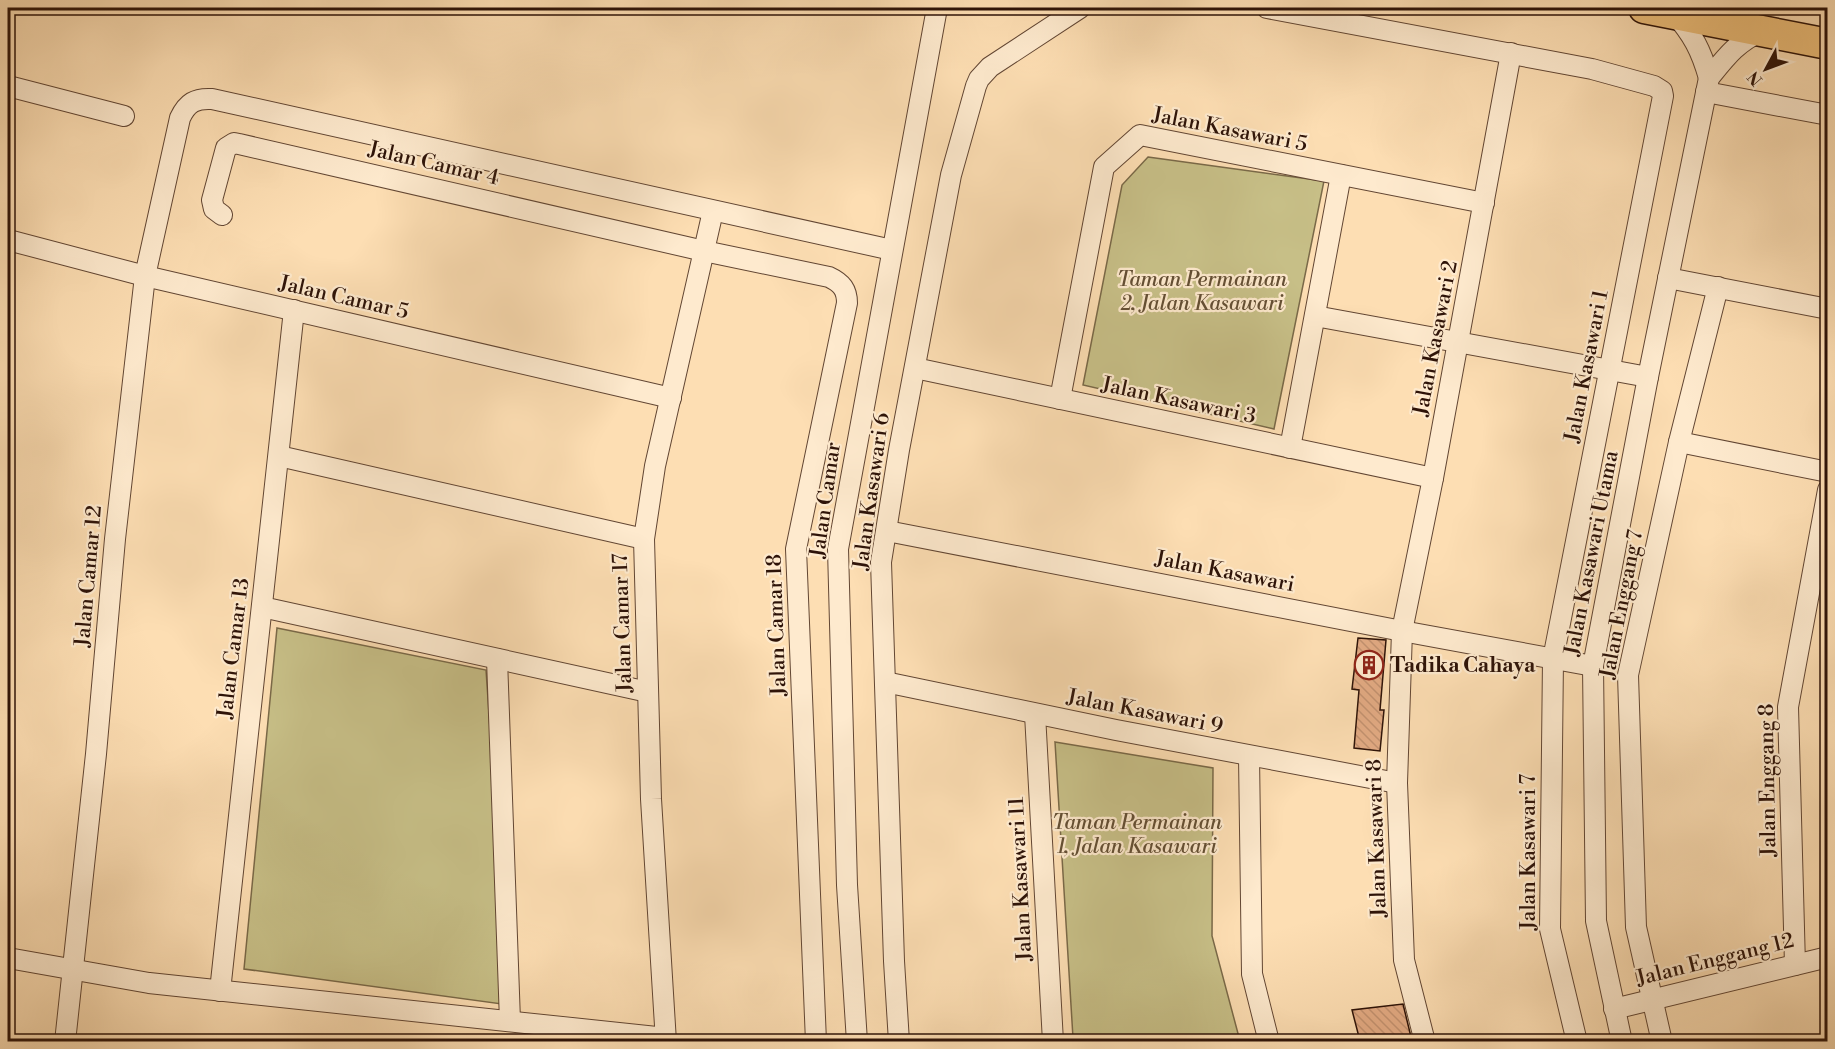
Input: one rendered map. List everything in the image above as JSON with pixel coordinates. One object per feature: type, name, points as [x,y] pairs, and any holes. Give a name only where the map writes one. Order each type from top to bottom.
[{"type":"main road","points":[[1644,8],[1827,44]]},
{"type":"street","name":"Jalan Camar","points":[[857,1041],[847,885],[838,549],[937,8]]},
{"type":"street","name":"Jalan Kasawari 6","points":[[898,1041],[881,562],[899,450],[951,175],[979,79],[990,68],[1080,8]]},
{"type":"street","points":[[1267,8],[1511,53]]},
{"type":"street","points":[[1674,14],[1691,34],[1702,52],[1708,85]]},
{"type":"street","points":[[1708,85],[1729,53],[1745,38],[1762,31]]},
{"type":"street","name":"Jalan Kasawari 1","points":[[1511,53],[1592,69],[1654,86],[1662,92],[1664,101],[1553,658]]},
{"type":"street","name":"Jalan Kasawari 2","points":[[1402,631],[1433,478],[1511,53]]},
{"type":"street","points":[[1708,85],[1827,116]]},
{"type":"street","name":"Jalan Kasawari Utama","points":[[1622,1041],[1596,921],[1593,666],[1648,377],[1708,85]]},
{"type":"street","points":[[8,87],[124,116]]},
{"type":"street","name":"Jalan Camar 12","points":[[65,1041],[96,754],[115,539],[145,276],[180,118],[184,109],[192,102],[212,99],[713,211]]},
{"type":"street","name":"Jalan Kasawari 5","points":[[1060,399],[1104,167],[1140,135],[1484,203]]},
{"type":"street","name":"Jalan Camar 4","points":[[222,215],[214,209],[212,200],[226,148],[234,143],[704,251]]},
{"type":"street","points":[[1290,448],[1341,175]]},
{"type":"street","points":[[713,211],[892,250]]},
{"type":"street","name":"Jalan Camar 17","points":[[666,1040],[651,799],[644,539],[655,466],[713,211]]},
{"type":"street","name":"Jalan Camar 5","points":[[8,240],[145,276],[671,398]]},
{"type":"street","name":"Jalan Camar 18","points":[[704,251],[830,277],[843,287],[847,295],[796,549],[816,1041]]},
{"type":"street","points":[[1668,278],[1827,309]]},
{"type":"street","name":"Jalan Enggang 7","points":[[1662,1041],[1636,927],[1628,675],[1679,442],[1718,287]]},
{"type":"street","name":"Jalan Camar 13","points":[[220,991],[294,310]]},
{"type":"street","points":[[1315,316],[1648,377]]},
{"type":"street","name":"Jalan Kasawari 3","points":[[915,368],[1433,478]]},
{"type":"street","points":[[1679,442],[1827,472]]},
{"type":"street","points":[[279,456],[644,539]]},
{"type":"street","name":"Jalan Enggang 8","points":[[1795,965],[1788,707],[1827,490]]},
{"type":"street","name":"Jalan Kasawari","points":[[887,531],[1593,666]]},
{"type":"street","points":[[262,607],[648,692]]},
{"type":"street","name":"Jalan Kasawari 8","points":[[1402,631],[1397,783],[1404,960],[1425,1041]]},
{"type":"street","name":"Jalan Kasawari 7","points":[[1553,658],[1550,929],[1577,1041]]},
{"type":"street","points":[[497,659],[510,1021]]},
{"type":"street","name":"Jalan Kasawari 9","points":[[885,682],[1035,714],[1397,783]]},
{"type":"street","name":"Jalan Kasawari 11","points":[[1035,714],[1053,1041]]},
{"type":"street","points":[[1249,756],[1252,974],[1269,1041]]},
{"type":"street","name":"Jalan Enggang 12","points":[[1614,1009],[1827,957]]},
{"type":"street","points":[[8,958],[149,983],[666,1040]]},
{"type":"green space","name":"Taman Permainan 2, Jalan Kasawari","points":[[1148,157],[1324,181],[1274,429],[1083,385],[1122,185]]},
{"type":"green space","points":[[277,628],[486,670],[509,1005],[244,969]]},
{"type":"green space","name":"Taman Permainan 1, Jalan Kasawari","points":[[1055,742],[1213,768],[1212,936],[1240,1041],[1092,1042],[1073,1038]]},
{"type":"building","points":[[1358,638],[1386,640],[1380,710],[1384,710],[1380,751],[1354,748],[1359,690],[1352,689]]},
{"type":"building","points":[[1403,1004],[1412,1041],[1360,1041],[1352,1010]]},
{"type":"place","name":"Tadika Cahaya","points":[[1369,665]]}]
